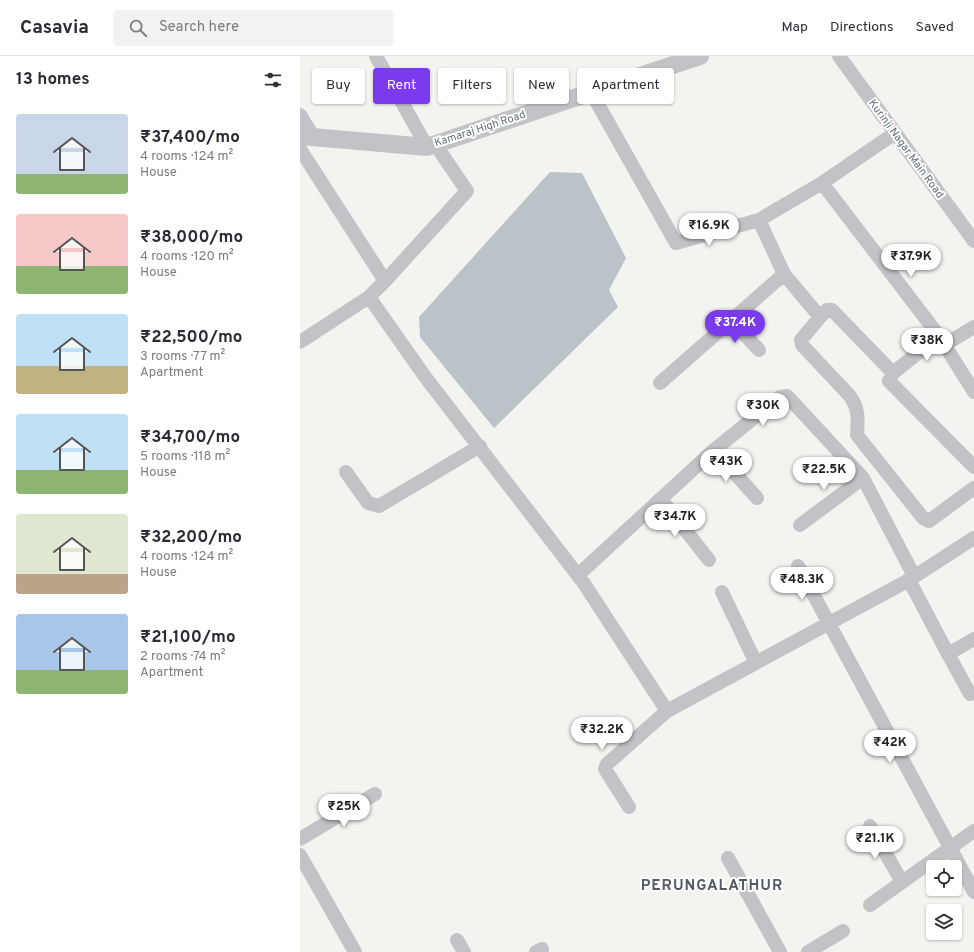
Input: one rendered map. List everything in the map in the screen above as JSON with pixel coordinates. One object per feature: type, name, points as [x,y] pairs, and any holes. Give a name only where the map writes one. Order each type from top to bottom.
[{"type":"street","points":[[300,342],[369,297],[467,191],[431,145],[376,56]]},
{"type":"street","name":"Kamaraj High Road","points":[[664,68],[700,56]]},
{"type":"street","name":"Kurinji Nagar Main Road","points":[[839,56],[974,241]]},
{"type":"street","name":"Kamaraj High Road","points":[[305,141],[431,145],[577,97]]},
{"type":"street","points":[[598,104],[676,243],[759,220],[822,183],[895,133]]},
{"type":"street","points":[[300,115],[305,141],[385,281]]},
{"type":"street","points":[[822,183],[942,341],[974,392]]},
{"type":"street","points":[[759,220],[784,274],[820,317]]},
{"type":"street","points":[[660,383],[784,274]]},
{"type":"street","points":[[369,297],[426,378],[480,446],[578,575],[667,711]]},
{"type":"street","points":[[893,373],[832,310],[827,310],[801,340],[802,345],[850,396],[856,405],[858,415],[856,435],[923,518],[929,521],[974,488]]},
{"type":"street","points":[[731,320],[759,350]]},
{"type":"street","points":[[974,327],[942,341],[893,373],[889,381],[974,467]]},
{"type":"street","points":[[578,575],[714,450],[780,397],[787,396],[863,478],[948,654],[970,694]]},
{"type":"street","points":[[346,472],[368,502],[380,506],[480,446]]},
{"type":"street","points":[[714,450],[757,498]]},
{"type":"street","points":[[800,525],[863,478]]},
{"type":"street","points":[[661,499],[709,560]]},
{"type":"street","points":[[629,807],[608,776],[605,769],[607,764],[667,711],[911,578],[974,538]]},
{"type":"street","points":[[798,566],[830,623],[948,848],[974,892]]},
{"type":"street","points":[[722,592],[756,663]]},
{"type":"street","points":[[948,654],[974,639]]},
{"type":"street","points":[[300,839],[375,794]]},
{"type":"street","points":[[870,826],[902,882]]},
{"type":"street","points":[[870,905],[948,848],[974,831]]},
{"type":"street","points":[[300,855],[356,952]]},
{"type":"street","points":[[728,858],[780,952]]},
{"type":"street","points":[[808,952],[843,931]]},
{"type":"shaded area","points":[[550,172],[582,173],[626,258],[609,290],[618,307],[494,428],[420,337],[419,317]]},
{"type":"district","name":"PERUNGALATHUR","points":[[712,886]]}]
